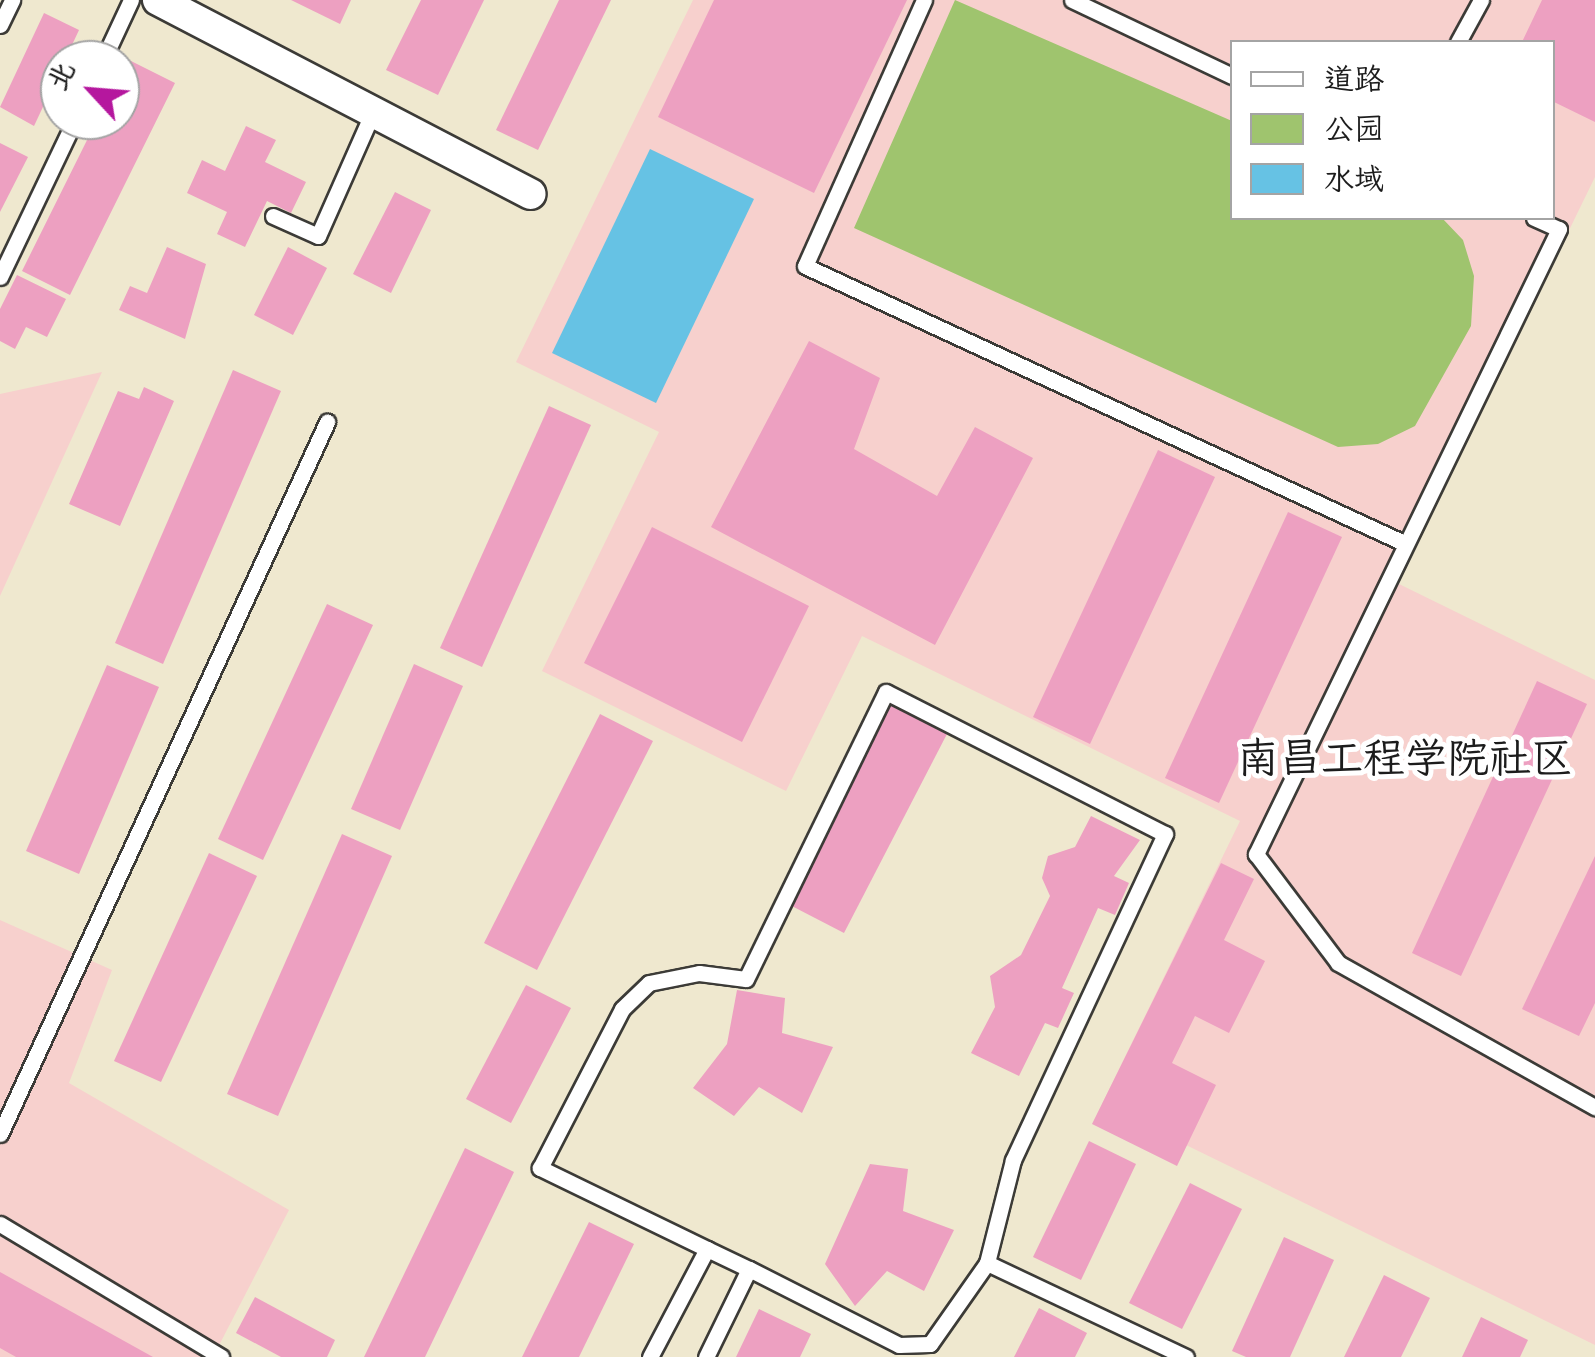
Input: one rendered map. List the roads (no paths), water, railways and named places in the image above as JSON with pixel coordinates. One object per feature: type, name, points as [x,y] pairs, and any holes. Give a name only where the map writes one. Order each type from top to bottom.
[{"type":"street","points":[[158,0],[531,194]]},
{"type":"lane","points":[[0,25],[12,0]]},
{"type":"lane","points":[[113,40],[132,0]]},
{"type":"lane","points":[[924,0],[805,266],[1406,544]]},
{"type":"lane","points":[[1072,0],[1230,75]]},
{"type":"lane","points":[[1459,40],[1481,0]]},
{"type":"lane","points":[[273,216],[318,236],[373,112]]},
{"type":"lane","points":[[0,278],[65,140]]},
{"type":"lane","points":[[1538,220],[1559,230],[1256,854],[1338,964],[1595,1106]]},
{"type":"lane","points":[[0,1134],[327,422]]},
{"type":"lane","points":[[886,692],[1165,834],[1013,1160],[987,1264],[930,1344],[916,1348],[540,1168],[622,1009],[650,983],[699,974],[746,979],[886,692]]},
{"type":"lane","points":[[0,1224],[221,1357]]},
{"type":"lane","points":[[650,1357],[707,1249]]},
{"type":"lane","points":[[987,1264],[1186,1357]]},
{"type":"lane","points":[[706,1357],[749,1270]]},
{"type":"water","points":[[650,149],[754,199],[656,403],[552,353]]},
{"type":"district","name":"南昌工程学院社区","points":[[1405,765]]}]
